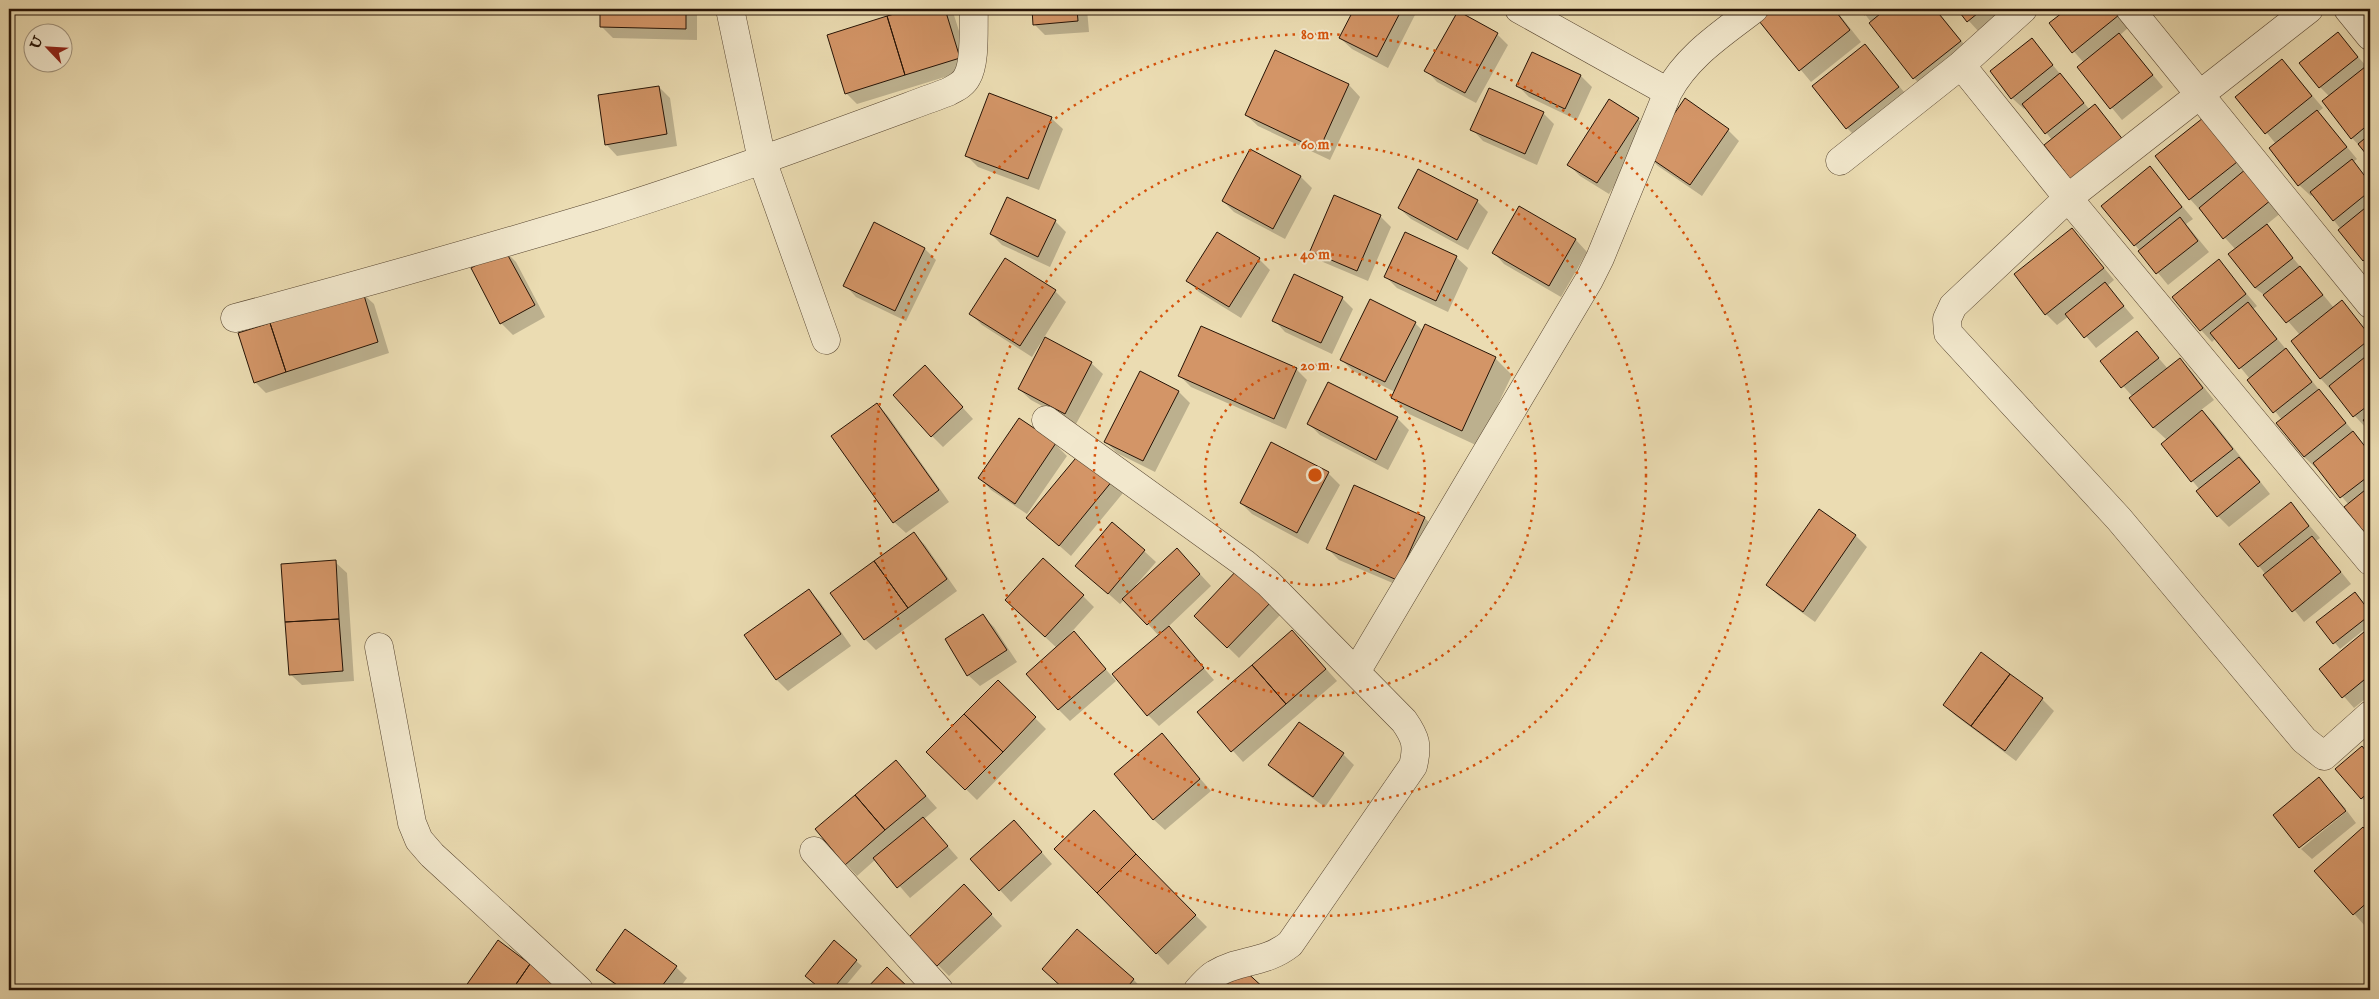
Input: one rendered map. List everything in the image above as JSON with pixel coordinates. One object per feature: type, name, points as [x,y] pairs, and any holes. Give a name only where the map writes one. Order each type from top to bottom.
[{"type":"street","points":[[730,9],[762,160],[826,340]]},
{"type":"street","points":[[234,318],[414,270],[569,223],[762,160],[959,87],[967,78],[971,65],[974,9]]},
{"type":"street","points":[[1519,9],[1668,92]]},
{"type":"street","points":[[1356,672],[1589,280],[1600,258],[1668,92],[1678,73],[1690,59],[1754,9]]},
{"type":"street","points":[[1840,161],[1961,64],[2023,9]]},
{"type":"street","points":[[2130,9],[2370,304]]},
{"type":"street","points":[[2309,9],[2068,198],[1953,306],[1947,320],[1948,333],[2119,519],[2304,740],[2324,756],[2370,714]]},
{"type":"street","points":[[2348,9],[2370,36]]},
{"type":"street","points":[[1961,64],[2068,198],[2370,561]]},
{"type":"street","points":[[1046,420],[1244,563],[1268,583],[1404,721],[1413,734],[1417,749],[1413,766],[1290,944],[1270,957],[1213,975],[1198,990]]},
{"type":"street","points":[[379,647],[412,823],[419,840],[432,855],[579,990]]},
{"type":"street","points":[[814,851],[939,990]]},
{"type":"building","points":[[600,9],[686,9],[686,29],[600,27]]},
{"type":"building","points":[[912,9],[945,9],[960,58],[905,75],[887,16]]},
{"type":"building","points":[[1032,9],[1077,9],[1078,21],[1033,25]]},
{"type":"building","points":[[1354,9],[1402,9],[1377,57],[1339,38]]},
{"type":"building","points":[[1775,9],[1834,9],[1850,30],[1799,71],[1759,21]]},
{"type":"building","points":[[1860,9],[1872,9],[1864,15]]},
{"type":"building","points":[[1886,9],[1935,9],[1961,41],[1913,79],[1869,23]]},
{"type":"building","points":[[1957,9],[1983,9],[1967,22]]},
{"type":"building","points":[[2067,9],[2114,9],[2119,15],[2072,53],[2049,23]]},
{"type":"building","points":[[1458,11],[1498,33],[1465,93],[1424,71]]},
{"type":"building","points":[[887,16],[905,75],[845,94],[827,35]]},
{"type":"building","points":[[2338,32],[2358,57],[2319,88],[2299,63]]},
{"type":"building","points":[[2119,33],[2153,75],[2110,109],[2077,67]]},
{"type":"building","points":[[2032,38],[2053,65],[2011,99],[1990,71]]},
{"type":"building","points":[[1865,44],[1899,87],[1846,129],[1812,86]]},
{"type":"building","points":[[1275,50],[1349,84],[1319,150],[1245,115]]},
{"type":"building","points":[[1532,52],[1581,75],[1565,109],[1516,86]]},
{"type":"building","points":[[2282,59],[2312,96],[2265,134],[2235,97]]},
{"type":"building","points":[[2370,63],[2370,123],[2351,139],[2322,101]]},
{"type":"building","points":[[2060,73],[2084,103],[2045,134],[2022,104]]},
{"type":"building","points":[[659,86],[667,134],[605,145],[598,95]]},
{"type":"building","points":[[1489,88],[1544,112],[1525,154],[1470,130]]},
{"type":"building","points":[[989,93],[1052,117],[1028,179],[965,156]]},
{"type":"building","points":[[1685,98],[1729,129],[1690,185],[1646,155]]},
{"type":"building","points":[[1609,99],[1639,118],[1597,183],[1567,165]]},
{"type":"building","points":[[2095,104],[2124,141],[2072,181],[2044,145]]},
{"type":"building","points":[[2317,110],[2347,147],[2298,186],[2269,148]]},
{"type":"building","points":[[2203,118],[2237,162],[2189,200],[2155,156]]},
{"type":"building","points":[[2370,134],[2370,159],[2358,144]]},
{"type":"building","points":[[1250,149],[1301,176],[1273,229],[1222,201]]},
{"type":"building","points":[[2352,159],[2370,183],[2370,191],[2333,221],[2310,192]]},
{"type":"building","points":[[2150,166],[2182,207],[2134,246],[2101,206]]},
{"type":"building","points":[[1418,169],[1478,200],[1457,240],[1398,208]]},
{"type":"building","points":[[2246,169],[2271,200],[2223,239],[2199,208]]},
{"type":"building","points":[[1334,195],[1381,215],[1357,271],[1310,251]]},
{"type":"building","points":[[1007,197],[1056,220],[1038,257],[990,234]]},
{"type":"building","points":[[2370,204],[2370,255],[2363,261],[2338,230]]},
{"type":"building","points":[[1519,206],[1576,239],[1549,286],[1492,253]]},
{"type":"building","points":[[2180,217],[2198,241],[2156,274],[2138,251]]},
{"type":"building","points":[[874,222],[925,248],[895,311],[843,286]]},
{"type":"building","points":[[2267,224],[2293,258],[2255,288],[2228,254]]},
{"type":"building","points":[[2072,228],[2104,268],[2045,315],[2014,274]]},
{"type":"building","points":[[1217,232],[1260,258],[1229,307],[1186,281]]},
{"type":"building","points":[[1405,232],[1457,256],[1436,301],[1384,277]]},
{"type":"building","points":[[505,250],[535,305],[500,324],[471,268]]},
{"type":"building","points":[[1005,258],[1056,290],[1020,346],[969,314]]},
{"type":"building","points":[[2219,259],[2246,294],[2200,331],[2172,297]]},
{"type":"building","points":[[2300,266],[2323,295],[2286,323],[2263,295]]},
{"type":"building","points":[[1294,274],[1343,297],[1321,343],[1272,321]]},
{"type":"building","points":[[2105,282],[2124,306],[2084,338],[2065,314]]},
{"type":"building","points":[[363,292],[378,342],[286,372],[270,323]]},
{"type":"building","points":[[1370,299],[1416,322],[1385,382],[1340,360]]},
{"type":"building","points":[[2342,300],[2370,336],[2370,339],[2320,379],[2291,341]]},
{"type":"building","points":[[2248,302],[2277,339],[2239,369],[2210,333]]},
{"type":"building","points":[[270,323],[286,372],[254,383],[238,333]]},
{"type":"building","points":[[1425,324],[1496,357],[1462,431],[1391,398]]},
{"type":"building","points":[[1201,326],[1297,368],[1274,419],[1178,376]]},
{"type":"building","points":[[2137,331],[2159,358],[2121,388],[2100,361]]},
{"type":"building","points":[[1045,337],[1092,362],[1065,414],[1018,389]]},
{"type":"building","points":[[2286,348],[2312,382],[2273,413],[2247,380]]},
{"type":"building","points":[[2370,353],[2370,404],[2353,417],[2329,386]]},
{"type":"building","points":[[2180,358],[2203,388],[2153,428],[2129,398]]},
{"type":"building","points":[[925,365],[963,407],[931,437],[893,395]]},
{"type":"building","points":[[1140,371],[1179,391],[1143,461],[1104,442]]},
{"type":"building","points":[[1328,382],[1398,417],[1376,460],[1307,424]]},
{"type":"building","points":[[2319,389],[2346,423],[2304,457],[2276,423]]},
{"type":"building","points":[[877,403],[939,490],[893,523],[831,436]]},
{"type":"building","points":[[2202,410],[2233,449],[2191,482],[2161,444]]},
{"type":"building","points":[[2370,415],[2370,429],[2363,420]]},
{"type":"building","points":[[1019,418],[1056,443],[1015,504],[978,478]]},
{"type":"building","points":[[2353,431],[2370,453],[2370,475],[2340,498],[2313,463]]},
{"type":"building","points":[[1271,442],[1329,472],[1297,533],[1240,503]]},
{"type":"building","points":[[1080,453],[1113,480],[1059,546],[1026,518]]},
{"type":"building","points":[[2239,457],[2260,482],[2217,517],[2196,491]]},
{"type":"building","points":[[1354,485],[1425,517],[1397,580],[1326,549]]},
{"type":"building","points":[[2370,486],[2370,538],[2369,538],[2344,507]]},
{"type":"building","points":[[2291,502],[2309,526],[2258,567],[2239,544]]},
{"type":"building","points":[[1819,509],[1856,535],[1803,612],[1766,585]]},
{"type":"building","points":[[1112,522],[1145,550],[1108,594],[1075,566]]},
{"type":"building","points":[[914,532],[947,579],[908,608],[874,561]]},
{"type":"building","points":[[2312,536],[2341,572],[2292,612],[2263,575]]},
{"type":"building","points":[[1177,548],[1200,574],[1147,625],[1122,599]]},
{"type":"building","points":[[1043,558],[1084,595],[1045,637],[1005,600]]},
{"type":"building","points":[[336,560],[339,619],[285,622],[281,564]]},
{"type":"building","points":[[874,561],[908,608],[864,640],[830,593]]},
{"type":"building","points":[[1238,569],[1272,601],[1227,648],[1194,616]]},
{"type":"building","points":[[809,589],[841,634],[776,680],[744,635]]},
{"type":"building","points":[[2355,592],[2370,612],[2370,615],[2333,644],[2316,622]]},
{"type":"building","points":[[983,614],[1007,650],[967,676],[945,639]]},
{"type":"building","points":[[339,619],[343,671],[289,675],[285,622]]},
{"type":"building","points":[[1169,626],[1204,668],[1147,716],[1112,674]]},
{"type":"building","points":[[2370,627],[2370,675],[2342,698],[2319,669]]},
{"type":"building","points":[[1292,630],[1326,669],[1286,704],[1252,665]]},
{"type":"building","points":[[1074,631],[1106,669],[1058,710],[1026,674]]},
{"type":"building","points":[[1981,652],[2010,674],[1971,726],[1943,705]]},
{"type":"building","points":[[1252,665],[1286,704],[1231,752],[1197,712]]},
{"type":"building","points":[[2010,674],[2043,698],[2005,751],[1971,726]]},
{"type":"building","points":[[998,680],[1036,717],[1003,752],[964,714]]},
{"type":"building","points":[[964,714],[1003,752],[965,790],[926,752]]},
{"type":"building","points":[[1299,722],[1344,753],[1313,797],[1268,765]]},
{"type":"building","points":[[1162,733],[1200,779],[1153,820],[1114,774]]},
{"type":"building","points":[[2362,746],[2370,756],[2370,791],[2361,799],[2335,769]]},
{"type":"building","points":[[896,760],[926,796],[885,830],[855,795]]},
{"type":"building","points":[[2319,777],[2346,811],[2299,848],[2273,815]]},
{"type":"building","points":[[855,795],[885,830],[845,865],[815,829]]},
{"type":"building","points":[[1094,810],[1136,854],[1097,893],[1054,849]]},
{"type":"building","points":[[923,817],[948,846],[897,888],[873,858]]},
{"type":"building","points":[[1014,820],[1042,852],[999,891],[970,859]]},
{"type":"building","points":[[2363,827],[2370,835],[2370,900],[2353,915],[2314,871]]},
{"type":"building","points":[[1136,854],[1196,915],[1156,954],[1097,893]]},
{"type":"building","points":[[964,884],[992,914],[937,966],[909,937]]},
{"type":"building","points":[[625,929],[677,966],[659,990],[624,990],[596,970]]},
{"type":"building","points":[[1077,929],[1134,979],[1125,990],[1065,990],[1042,969]]},
{"type":"building","points":[[498,940],[530,964],[512,990],[463,990]]},
{"type":"building","points":[[834,940],[857,960],[832,990],[822,990],[805,976]]},
{"type":"building","points":[[530,964],[568,990],[512,990]]},
{"type":"building","points":[[887,967],[911,990],[865,990]]},
{"type":"building","points":[[1242,968],[1266,990],[1222,990]]}]
